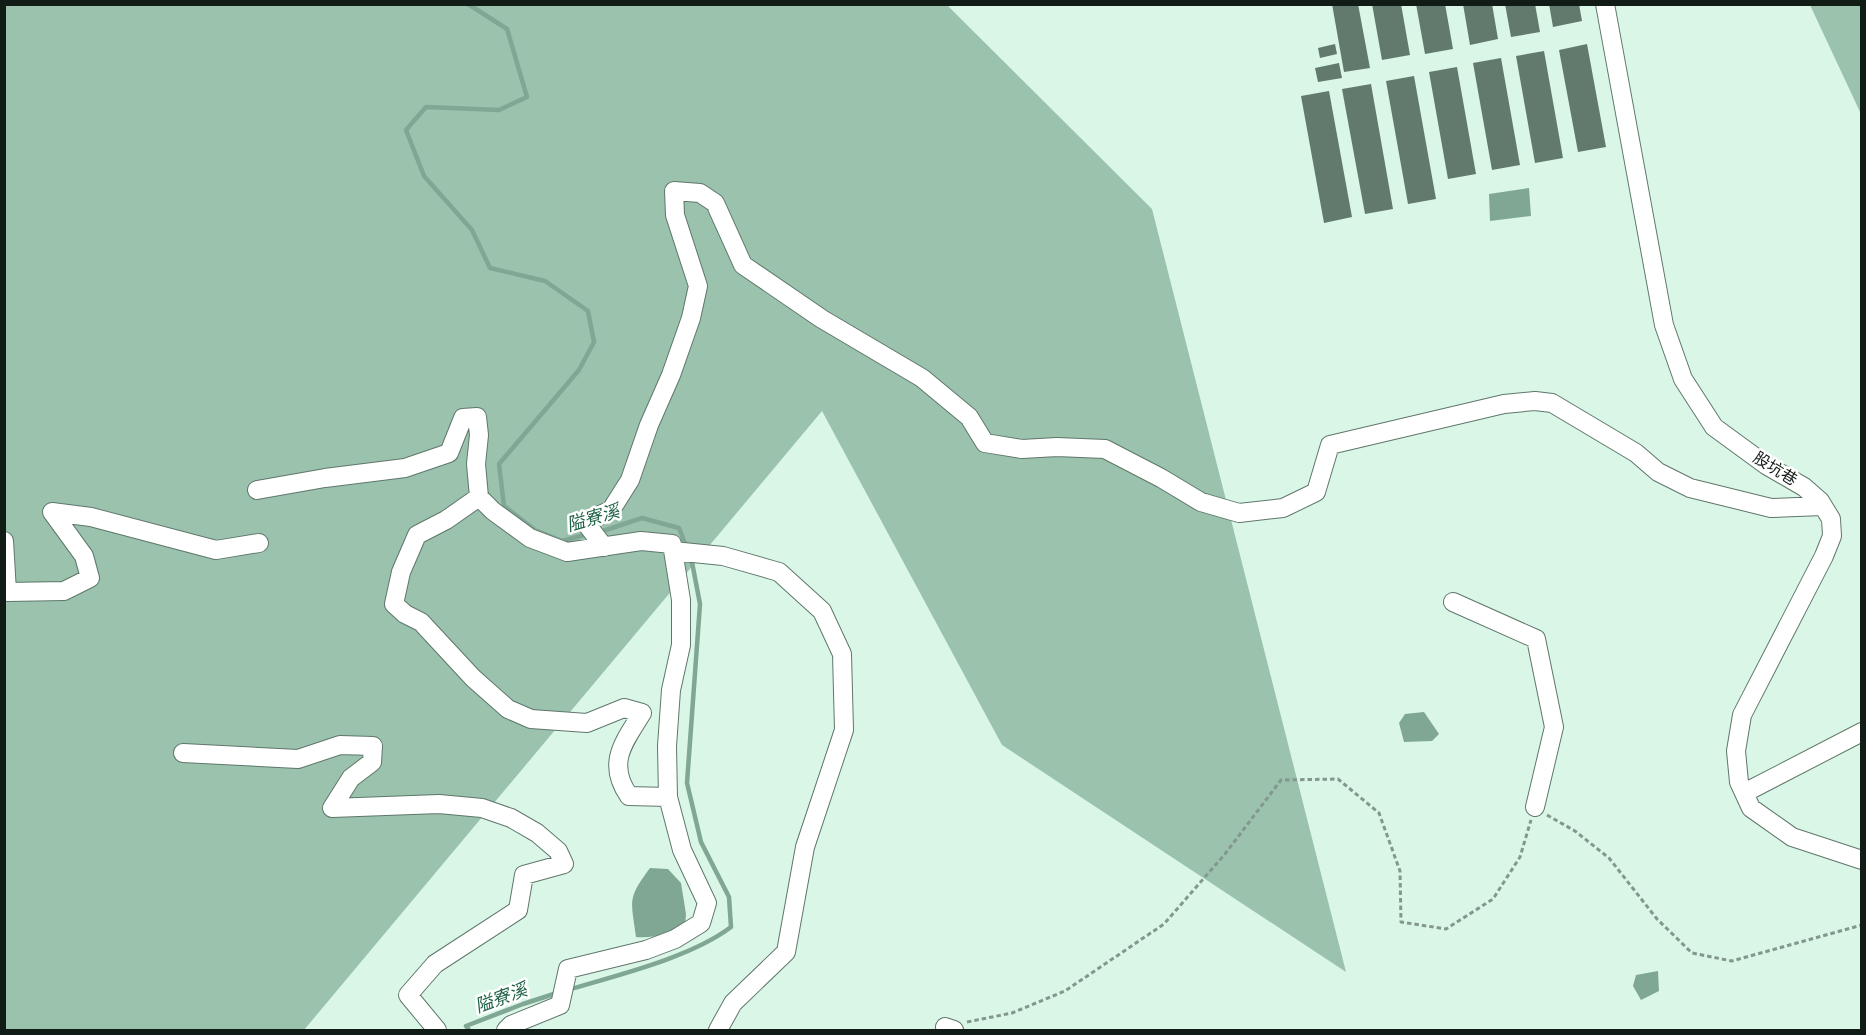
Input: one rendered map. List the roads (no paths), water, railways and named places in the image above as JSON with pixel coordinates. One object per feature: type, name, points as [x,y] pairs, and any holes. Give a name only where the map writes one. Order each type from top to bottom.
[{"type":"street","name":"股坑巷","points":[[1605,4],[1664,325],[1683,379],[1714,427],[1766,465],[1804,487],[1823,506],[1831,519],[1832,536],[1828,546],[1742,715],[1736,751],[1739,782],[1751,808],[1792,837],[1862,860]]},
{"type":"street","points":[[604,547],[585,522],[611,510],[630,480],[691,318],[698,286],[675,215],[674,191],[700,193],[715,203],[743,265],[822,319],[922,378],[969,417],[985,443],[1022,449],[1057,447],[1105,449],[1201,502],[1239,513],[1283,508],[1316,492],[1330,445],[1504,404],[1535,401],[1552,403],[1636,453],[1658,472],[1690,488],[1771,508],[1823,506]]},
{"type":"street","points":[[257,490],[325,478],[405,468],[449,453],[463,418],[477,417],[479,435],[476,464],[479,497],[493,511],[530,538],[567,552],[641,541],[672,544],[681,600],[681,645],[671,690],[667,746],[668,797],[682,850],[707,903],[701,923],[665,943],[568,969],[560,1005],[511,1025],[506,1030]]},
{"type":"street","points":[[479,497],[446,520],[417,535],[401,572],[394,604],[405,614],[421,622],[473,678],[508,709],[531,719],[587,723],[624,708],[642,713],[620,749],[619,782],[629,796],[668,797]]},
{"type":"street","points":[[4,541],[7,592],[64,591],[90,578],[84,556],[52,512],[91,518],[216,549],[260,543]]},
{"type":"street","points":[[674,551],[723,556],[779,572],[822,611],[842,654],[844,730],[805,847],[786,952],[734,1003],[718,1030]]},
{"type":"street","points":[[1453,602],[1536,639],[1554,727],[1535,807]]},
{"type":"street","points":[[1744,793],[1862,732]]},
{"type":"street","points":[[183,753],[298,759],[340,745],[373,746],[372,762],[351,778],[332,808],[440,804],[482,808],[511,818],[537,833],[558,850],[564,864],[524,875],[518,910],[435,964],[408,996],[437,1030]]},
{"type":"waterway","name":"隘寮溪","points":[[468,4],[507,29],[527,97],[499,110],[426,107],[406,130],[424,176],[472,230],[490,268],[545,281],[588,311],[594,342],[579,370],[499,464],[504,506],[535,530],[562,541],[588,534]]},
{"type":"waterway","name":"隘寮溪","points":[[600,532],[642,518],[679,528],[686,546]]},
{"type":"waterway","name":"隘寮溪","points":[[568,990],[674,957],[695,948],[731,927],[729,897],[701,842],[687,783],[700,604],[691,557]]},
{"type":"waterway","name":"隘寮溪","points":[[469,1030],[466,1026],[557,993]]}]
